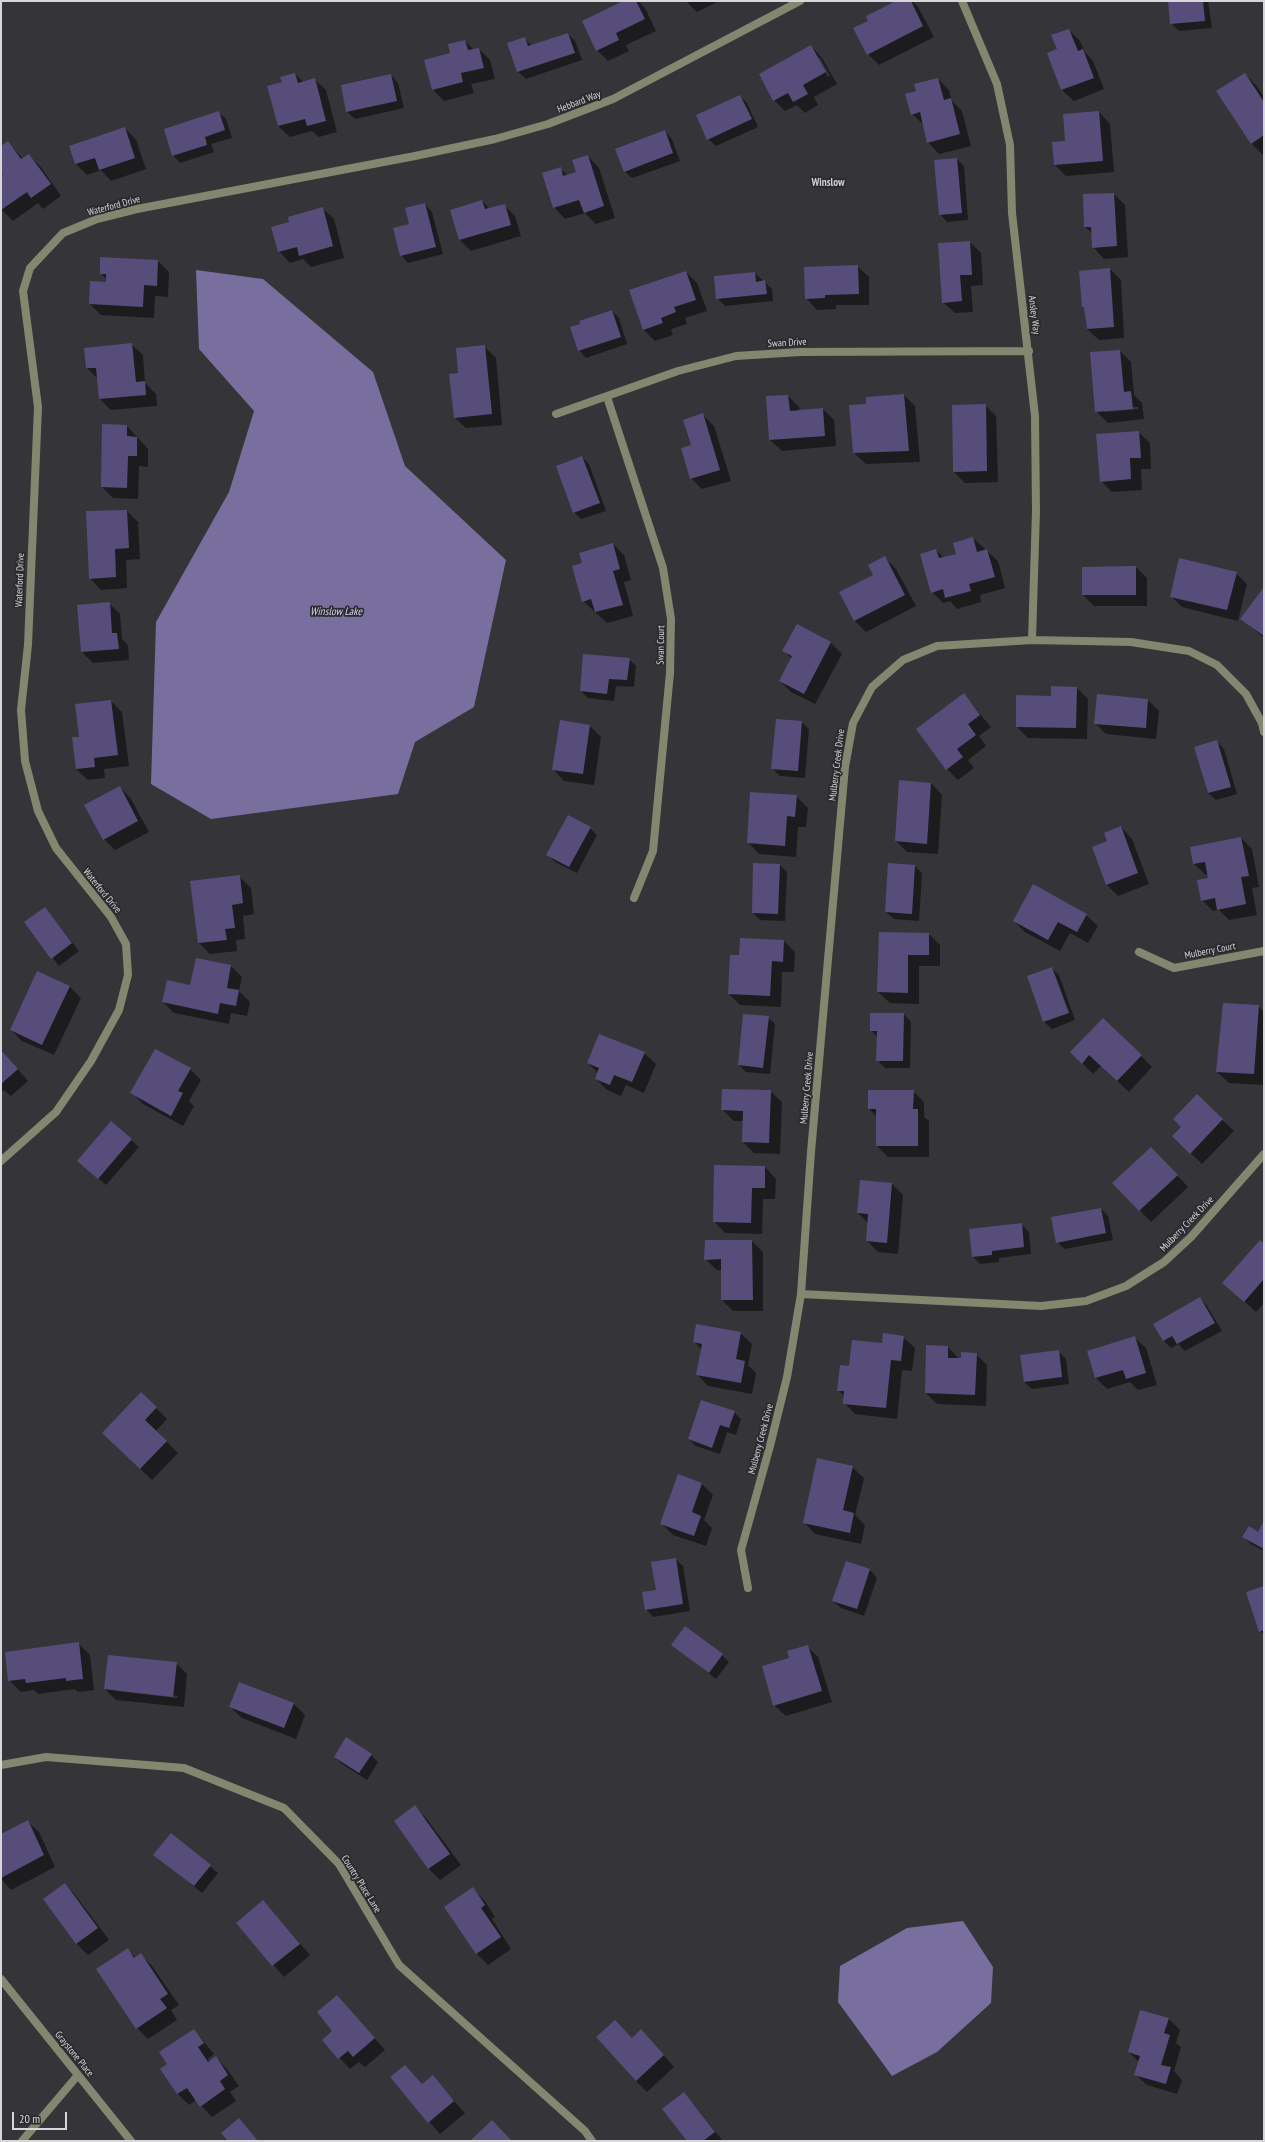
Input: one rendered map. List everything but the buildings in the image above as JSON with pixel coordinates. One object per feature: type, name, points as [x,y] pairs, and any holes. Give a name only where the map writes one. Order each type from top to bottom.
[{"type":"street","name":"Hebbard Way","points":[[346,168],[488,140],[548,124],[613,99],[800,1]]},
{"type":"street","name":"Ansley Way","points":[[962,1],[997,84],[1010,145],[1012,213],[1035,424],[1036,511],[1032,640]]},
{"type":"street","name":"Waterford Drive","points":[[1,1161],[56,1112],[91,1061],[119,1010],[128,975],[126,944],[111,917],[56,848],[38,811],[25,761],[21,710],[28,645],[38,407],[23,291],[30,268],[63,233],[97,219],[346,168]]},
{"type":"street","name":"Swan Drive","points":[[556,414],[678,371],[736,356],[800,352],[1028,351]]},
{"type":"street","name":"Swan Court","points":[[607,397],[663,568],[671,619],[670,673],[653,851],[634,898]]},
{"type":"street","name":"Mulberry Creek Drive","points":[[748,1588],[741,1550],[770,1446],[787,1377],[801,1294],[811,1152],[845,767],[852,723],[872,687],[903,660],[937,646],[1032,640],[1131,642],[1189,651],[1217,665],[1246,694],[1262,723],[1264,732]]},
{"type":"street","name":"Mulberry Court","points":[[1139,952],[1174,968],[1264,951]]},
{"type":"street","name":"Mulberry Creek Drive","points":[[801,1294],[1041,1306],[1086,1301],[1126,1286],[1164,1262],[1191,1237],[1264,1154]]},
{"type":"street","name":"Country Place Lane","points":[[1,1765],[46,1757],[184,1768],[284,1808],[339,1864],[398,1966],[585,2131],[592,2141]]},
{"type":"street","name":"Graystone Place","points":[[1,1979],[131,2141]]},
{"type":"street","points":[[22,2141],[78,2076]]},
{"type":"water","name":"Winslow Lake","points":[[196,270],[263,279],[373,372],[405,466],[506,560],[474,707],[415,742],[398,794],[211,819],[151,784],[156,622],[229,492],[254,411],[199,349]]},
{"type":"water","points":[[963,1921],[993,1967],[991,2003],[937,2052],[892,2076],[838,2002],[840,1966],[907,1928]]},
{"type":"district","name":"Winslow","points":[[828,183]]}]
